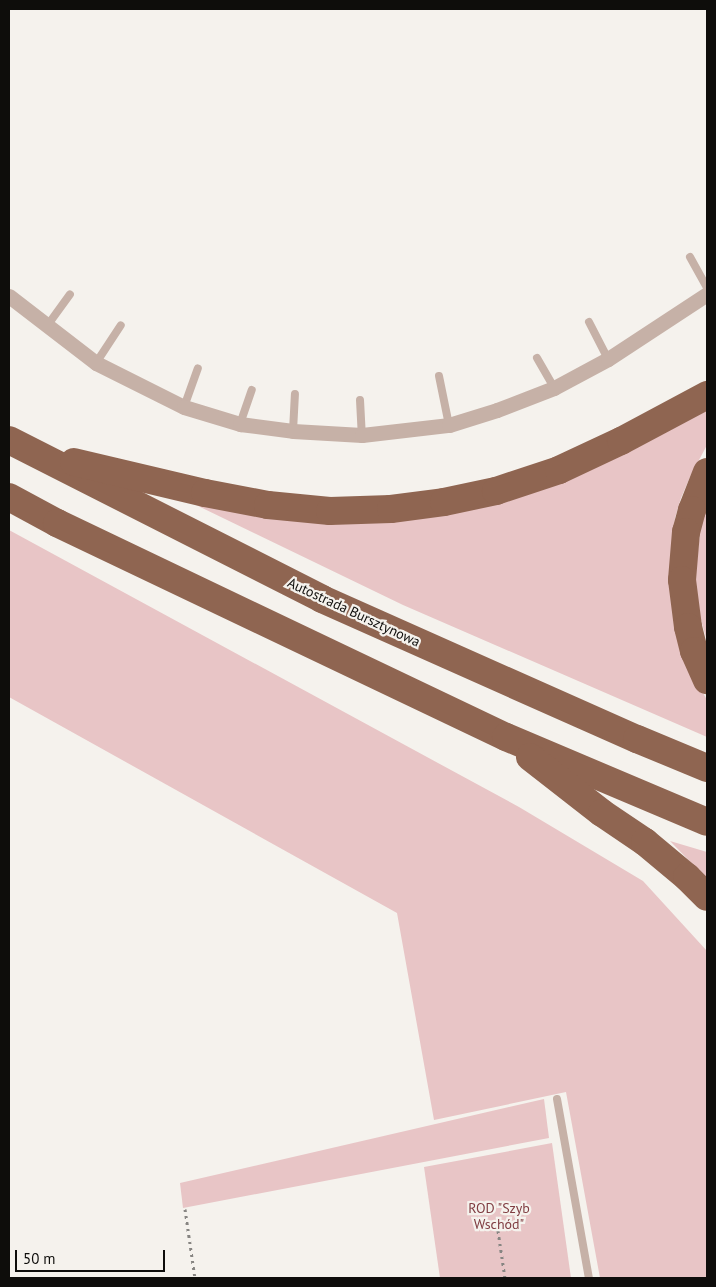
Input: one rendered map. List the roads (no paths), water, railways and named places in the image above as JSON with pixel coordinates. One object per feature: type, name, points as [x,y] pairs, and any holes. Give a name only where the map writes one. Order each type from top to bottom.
[{"type":"highway","points":[[19,446],[205,494],[268,505],[330,510],[391,509],[444,502],[496,491],[559,470],[621,441],[707,395]]},
{"type":"highway","name":"Autostrada Bursztynowa","points":[[19,446],[322,600],[707,768]]},
{"type":"highway","points":[[707,472],[688,525],[683,555],[682,580],[688,627],[694,651],[707,680]]},
{"type":"highway","points":[[9,497],[66,527],[506,737],[707,822]]},
{"type":"highway","points":[[506,737],[565,785],[645,842],[687,877],[707,897]]},
{"type":"street","points":[[9,296],[96,363],[184,407],[240,424],[293,431],[362,434],[407,431],[449,425],[497,410],[554,388],[608,359],[707,294]]},
{"type":"lane","points":[[690,257],[707,288]]},
{"type":"lane","points":[[47,326],[70,294]]},
{"type":"lane","points":[[588,322],[608,359]]},
{"type":"lane","points":[[96,363],[121,325]]},
{"type":"lane","points":[[536,358],[554,388]]},
{"type":"lane","points":[[184,407],[198,368]]},
{"type":"lane","points":[[438,376],[449,425]]},
{"type":"lane","points":[[240,424],[252,390]]},
{"type":"lane","points":[[293,431],[295,394]]},
{"type":"lane","points":[[360,400],[362,434]]},
{"type":"lane","points":[[557,1099],[589,1278]]},
{"type":"park label","name":"ROD \"Szyb Wschód\"","points":[[499,1216]]}]
